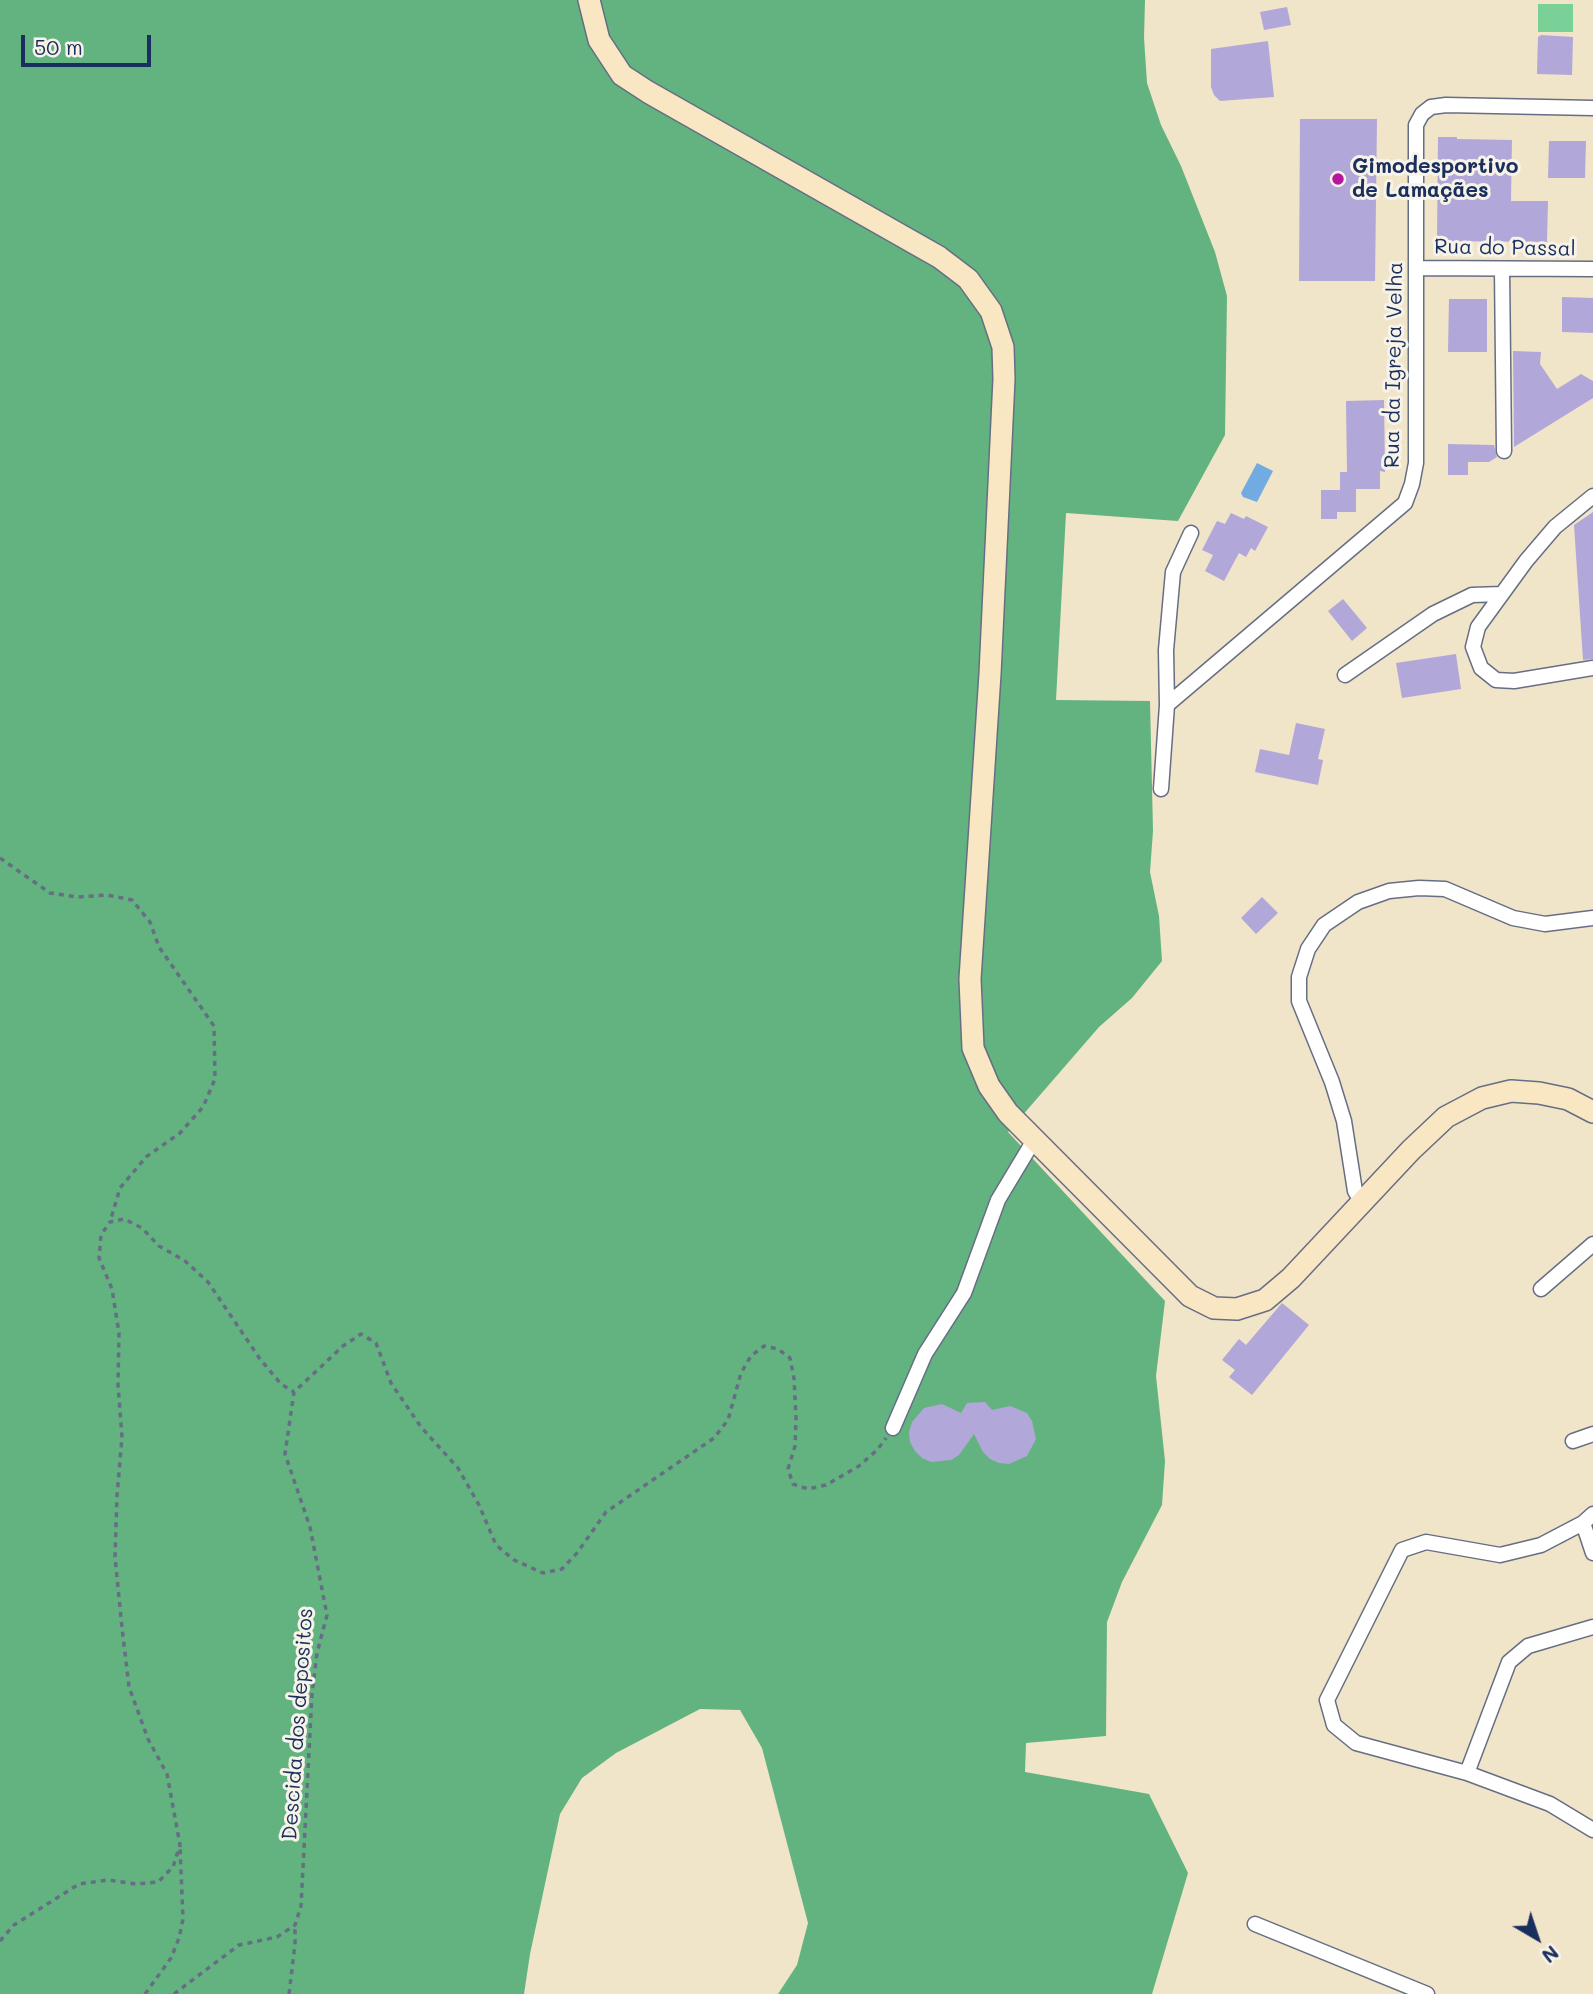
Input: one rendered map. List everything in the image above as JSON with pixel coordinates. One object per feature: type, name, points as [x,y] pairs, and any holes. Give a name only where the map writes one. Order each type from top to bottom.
[{"type":"street","points":[[589,0],[598,40],[622,75],[939,257],[968,279],[991,312],[1003,346],[1004,379],[989,688],[970,979],[973,1048],[989,1086],[1008,1113],[1190,1296],[1213,1308],[1237,1309],[1265,1300],[1291,1278],[1411,1150],[1446,1117],[1482,1098],[1511,1091],[1568,1099],[1593,1112]]},
{"type":"street","name":"Rua da Igreja Velha","points":[[1167,705],[1405,503],[1416,463],[1416,125],[1422,114],[1431,107],[1446,105],[1593,108]]},
{"type":"street","name":"Rua do Passal","points":[[1416,268],[1593,269]]},
{"type":"street","points":[[1502,269],[1504,451]]},
{"type":"street","points":[[1593,496],[1555,527],[1478,627],[1473,647],[1481,668],[1496,680],[1514,681],[1593,668]]},
{"type":"street","points":[[1161,789],[1167,705],[1166,650],[1173,572],[1191,533]]},
{"type":"street","points":[[1345,675],[1433,614],[1472,596],[1502,594]]},
{"type":"street","points":[[1363,1203],[1355,1191],[1344,1121],[1332,1082],[1299,1001],[1299,977],[1308,949],[1324,925],[1358,902],[1389,891],[1419,888],[1445,889],[1513,918],[1545,924],[1593,919]]},
{"type":"street","points":[[894,1428],[925,1354],[964,1293],[998,1200],[1034,1140]]},
{"type":"street","points":[[1541,1289],[1593,1244]]},
{"type":"street","points":[[1573,1441],[1593,1434]]},
{"type":"street","points":[[1593,1553],[1588,1518],[1541,1545],[1500,1555],[1426,1542],[1402,1550],[1327,1700],[1334,1725],[1356,1743],[1466,1773],[1550,1804],[1593,1830]]},
{"type":"street","points":[[1466,1773],[1509,1662],[1528,1646],[1593,1626]]},
{"type":"street","points":[[1255,1924],[1427,1994]]},
{"type":"path","points":[[0,858],[50,893],[76,897],[107,895],[132,900],[150,922],[159,947],[214,1026],[215,1079],[203,1107],[180,1133],[146,1157],[120,1188],[110,1222],[101,1235],[99,1258],[112,1289],[119,1333],[118,1385],[122,1437],[115,1557],[129,1687],[148,1740],[167,1774],[180,1845],[183,1908],[179,1938],[171,1958],[145,1994]]},
{"type":"path","points":[[110,1222],[124,1219],[142,1228],[159,1245],[185,1261],[208,1282],[260,1359],[281,1384],[294,1392],[342,1346],[361,1334],[376,1343],[391,1382],[421,1427],[458,1468],[479,1505],[496,1545],[514,1560],[543,1573],[562,1569],[606,1512],[714,1438],[728,1420],[741,1373],[751,1356],[764,1346],[778,1349],[790,1358],[796,1418],[794,1446],[788,1469],[793,1484],[808,1489],[826,1485],[859,1465],[877,1450],[894,1428]]},
{"type":"path","name":"Descida dos depositos","points":[[289,1994],[295,1925],[301,1906],[312,1694],[317,1653],[327,1615],[310,1527],[285,1454],[294,1392]]},
{"type":"path","points":[[0,1941],[14,1925],[79,1884],[108,1880],[136,1884],[158,1882],[173,1867],[180,1845]]},
{"type":"path","points":[[174,1994],[239,1945],[277,1937],[295,1925]]},
{"type":"green space","points":[[0,0],[1145,0],[1147,83],[1161,125],[1181,166],[1215,252],[1227,296],[1225,435],[1178,521],[1066,513],[1056,700],[1150,701],[1153,831],[1150,872],[1159,916],[1162,961],[1132,998],[1099,1027],[1008,1132],[1165,1301],[1156,1376],[1165,1461],[1162,1505],[1122,1582],[1107,1622],[1106,1736],[1026,1743],[1025,1772],[1149,1794],[1188,1873],[1152,1994],[778,1994],[797,1965],[808,1923],[762,1748],[740,1710],[700,1709],[616,1753],[582,1778],[560,1814],[524,1994],[0,1994]]},
{"type":"green space","points":[[1538,4],[1573,4],[1573,32],[1538,32]]},
{"type":"water","points":[[1257,463],[1273,471],[1257,502],[1243,497],[1241,493]]},
{"type":"building","points":[[1287,7],[1291,25],[1264,30],[1260,12]]},
{"type":"building","points":[[1538,37],[1573,37],[1572,75],[1537,74]]},
{"type":"building","points":[[1268,41],[1274,97],[1220,101],[1211,87],[1211,49]]},
{"type":"building","name":"Gimodesportivo de Lamaçães","points":[[1300,119],[1377,119],[1375,281],[1299,281]]},
{"type":"building","points":[[1438,137],[1512,140],[1511,201],[1548,201],[1547,242],[1437,241]]},
{"type":"building","points":[[1549,141],[1586,141],[1585,178],[1548,178]]},
{"type":"building","points":[[1562,297],[1593,298],[1593,333],[1562,332]]},
{"type":"building","points":[[1449,299],[1487,299],[1487,352],[1448,352]]},
{"type":"building","points":[[1513,351],[1541,352],[1540,364],[1557,389],[1581,374],[1593,381],[1593,398],[1514,447]]},
{"type":"building","points":[[1384,400],[1385,472],[1380,471],[1380,489],[1356,489],[1356,512],[1337,512],[1337,519],[1321,519],[1321,490],[1340,490],[1340,472],[1347,472],[1346,401]]},
{"type":"building","points":[[1448,444],[1494,445],[1497,457],[1489,462],[1468,462],[1468,475],[1448,475]]},
{"type":"building","points":[[1593,512],[1593,659],[1583,660],[1574,525]]},
{"type":"building","points":[[1231,513],[1244,519],[1246,516],[1268,527],[1255,551],[1251,548],[1246,557],[1239,553],[1224,581],[1205,571],[1213,555],[1202,550],[1217,521],[1225,524]]},
{"type":"building","points":[[1343,599],[1367,628],[1352,641],[1328,611]]},
{"type":"building","points":[[1456,654],[1461,689],[1402,698],[1396,663]]},
{"type":"building","points":[[1296,723],[1325,729],[1318,759],[1323,760],[1318,785],[1255,772],[1260,749],[1289,755]]},
{"type":"building","points":[[1262,897],[1278,913],[1256,934],[1241,918]]},
{"type":"building","points":[[1282,1303],[1309,1325],[1252,1395],[1229,1377],[1235,1370],[1222,1360],[1239,1339],[1246,1345]]},
{"type":"building","points":[[985,1402],[992,1410],[1010,1406],[1027,1413],[1032,1421],[1036,1439],[1027,1456],[1009,1464],[999,1463],[983,1452],[974,1434],[959,1455],[951,1460],[931,1462],[915,1451],[909,1432],[912,1422],[924,1408],[942,1404],[961,1413],[967,1403]]},
{"type":"place","name":"Gimodesportivo de Lamaçães","points":[[1338,179]]}]
